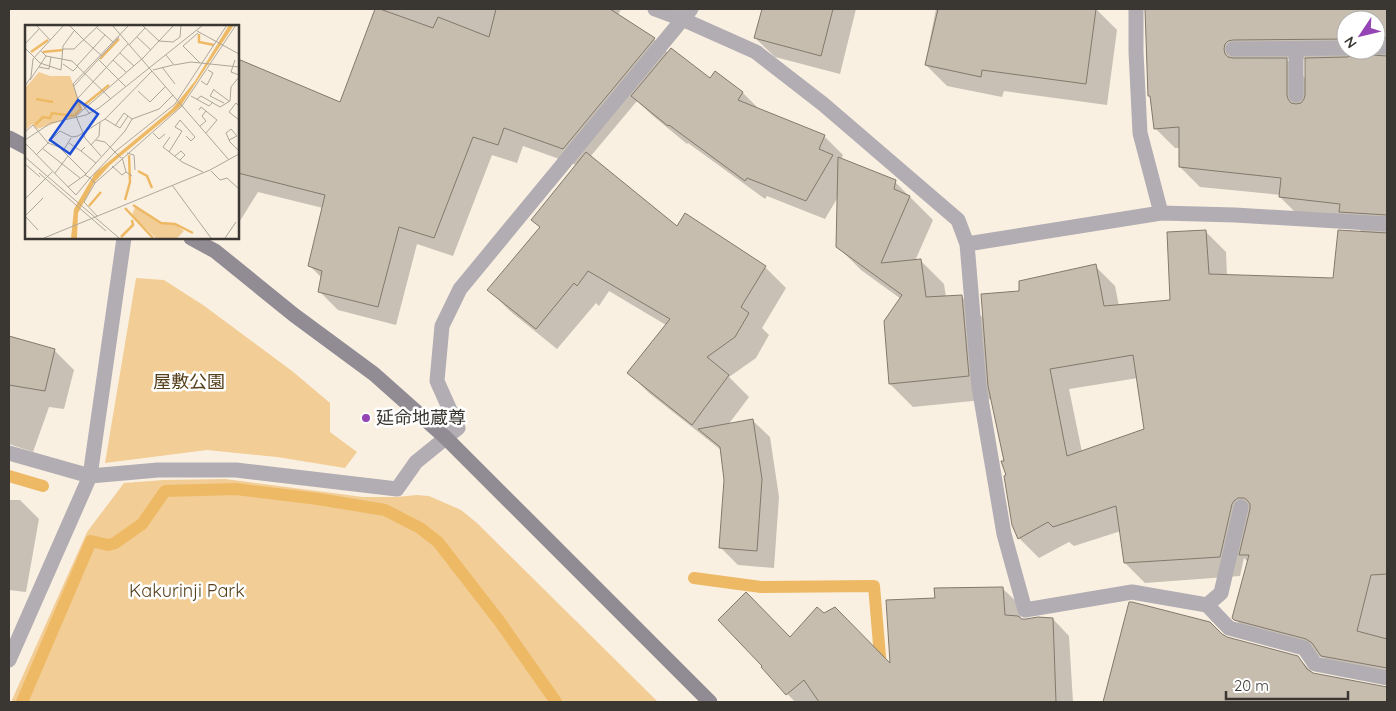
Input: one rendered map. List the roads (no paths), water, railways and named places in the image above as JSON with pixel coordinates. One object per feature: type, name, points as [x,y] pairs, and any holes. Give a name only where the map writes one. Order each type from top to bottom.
[{"type":"street","points":[[655,9],[686,14],[756,52],[823,104],[958,220],[967,244],[979,387],[1004,534],[1025,610],[1132,592],[1207,605],[1228,628],[1304,648],[1315,664],[1387,678]]},
{"type":"street","points":[[1136,9],[1140,133],[1161,213]]},
{"type":"street","points":[[9,453],[90,476],[158,470],[236,470],[397,489],[416,462],[458,428],[437,381],[442,326],[460,289],[686,14]]},
{"type":"street","points":[[1233,49],[1336,48]]},
{"type":"street","points":[[1296,49],[1296,95]]},
{"type":"street","points":[[9,138],[25,146]]},
{"type":"street","points":[[967,244],[1161,213],[1235,215],[1387,224]]},
{"type":"street","points":[[9,660],[90,476],[124,239]]},
{"type":"street","points":[[193,239],[215,251],[294,315],[374,374],[446,438],[710,702]]},
{"type":"street","points":[[1207,605],[1221,593],[1242,507]]},
{"type":"waterway","points":[[9,476],[43,486]]},
{"type":"waterway","points":[[22,702],[91,541],[108,545],[115,543],[142,524],[165,491],[236,489],[318,499],[385,510],[420,528],[438,542],[500,622],[556,702]]},
{"type":"waterway","points":[[694,578],[761,587],[874,586],[881,668]]},
{"type":"place","name":"延命地蔵尊","points":[[366,418]]},
{"type":"park label","name":"屋敷公園","points":[[189,382]]},
{"type":"park label","name":"Kakurinji Park","points":[[187,591]]}]
